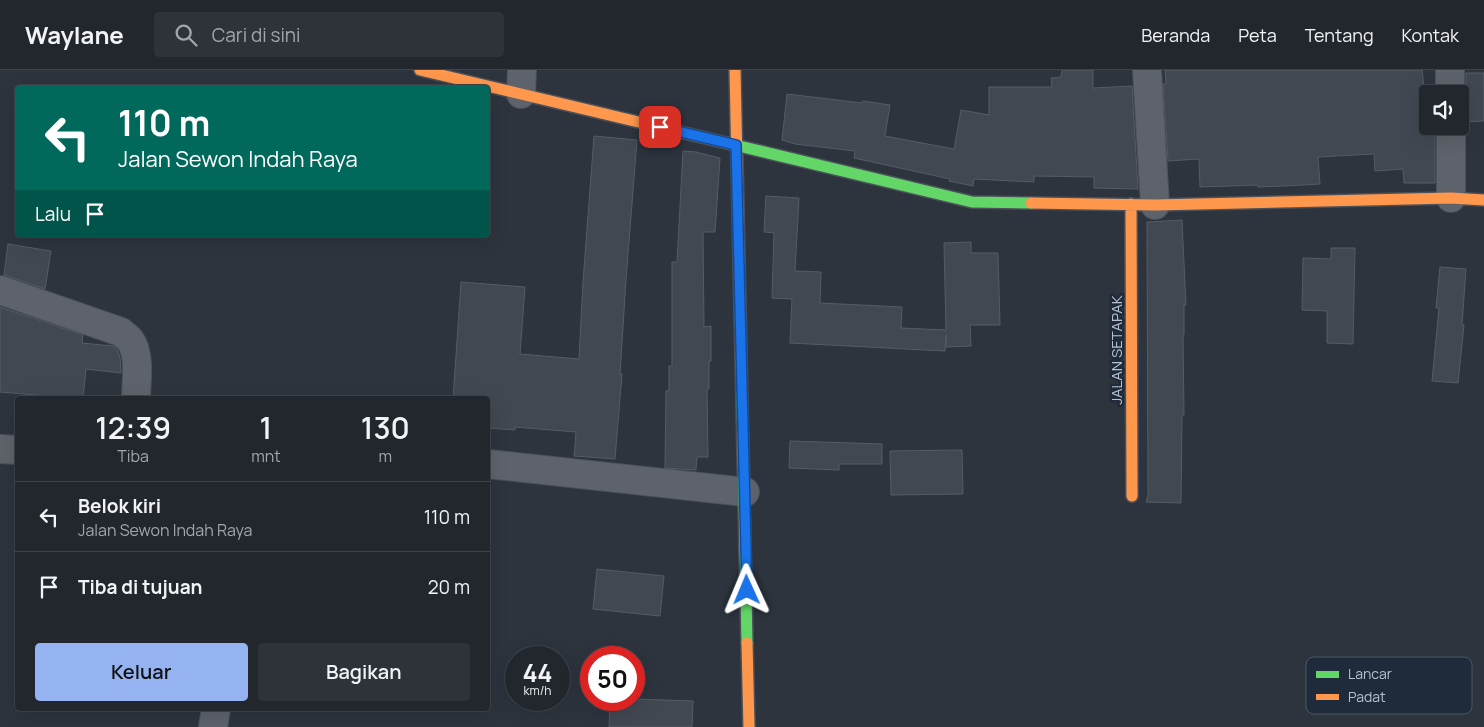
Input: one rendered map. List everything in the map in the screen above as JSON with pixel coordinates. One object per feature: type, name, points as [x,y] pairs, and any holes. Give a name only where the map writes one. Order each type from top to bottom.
[{"type":"street","points":[[420,70],[522,82],[736,145],[972,202],[1143,204],[1451,198],[1484,200]]},
{"type":"street","points":[[736,70],[749,727]]},
{"type":"street","points":[[1143,204],[1147,70]]},
{"type":"street","points":[[1450,70],[1450,85]]},
{"type":"street","points":[[1450,135],[1451,198]]},
{"type":"street","name":"JALAN SETAPAK","points":[[1132,496],[1143,204]]},
{"type":"street","points":[[0,290],[122,332],[130,339],[134,348],[136,396]]},
{"type":"street","points":[[0,449],[15,450]]},
{"type":"street","points":[[490,464],[745,492]]},
{"type":"street","points":[[212,727],[216,711]]},
{"type":"building","points":[[1062,70],[1093,70],[1093,88],[1132,86],[1138,189],[1094,188],[1094,177],[1034,176],[1034,182],[974,179],[973,186],[949,181],[950,179],[854,158],[855,151],[795,144],[782,140],[787,94],[890,105],[885,136],[954,149],[961,110],[989,115],[989,87],[1052,87],[1051,78],[1061,77]]},
{"type":"building","points":[[1165,70],[1422,70],[1424,85],[1419,85],[1419,135],[1435,135],[1435,183],[1404,183],[1403,169],[1375,171],[1374,154],[1318,157],[1320,184],[1200,187],[1199,159],[1168,161],[1163,84],[1166,84]]},
{"type":"building","points":[[1466,73],[1484,73],[1484,121],[1469,122],[1469,85],[1466,85]]},
{"type":"building","points":[[594,136],[637,140],[615,459],[574,456],[576,432],[515,427],[515,430],[490,428],[490,396],[453,396],[461,282],[525,287],[520,354],[579,359]]},
{"type":"building","points":[[683,151],[720,158],[715,232],[703,232],[704,327],[711,326],[711,361],[709,361],[709,389],[707,389],[708,457],[697,457],[696,470],[665,468],[666,391],[669,391],[669,366],[672,366],[672,262],[677,262]]},
{"type":"building","points":[[766,196],[799,198],[795,271],[821,272],[820,303],[902,307],[901,328],[946,330],[944,243],[971,242],[971,253],[998,253],[1000,325],[970,325],[971,346],[946,347],[946,335],[945,351],[790,343],[792,299],[772,298],[774,233],[764,232]]},
{"type":"building","points":[[1182,220],[1186,305],[1184,305],[1183,335],[1184,415],[1182,415],[1181,503],[1146,502],[1148,496],[1147,222]]},
{"type":"building","points":[[8,244],[51,251],[45,289],[4,275]]},
{"type":"building","points":[[1331,248],[1355,248],[1353,344],[1327,343],[1327,311],[1302,310],[1303,258],[1331,259]]},
{"type":"building","points":[[1440,267],[1466,269],[1462,325],[1464,325],[1458,383],[1432,381],[1439,308],[1436,308]]},
{"type":"building","points":[[0,307],[83,335],[82,343],[113,346],[117,349],[120,357],[121,373],[86,369],[83,396],[47,396],[0,392]]},
{"type":"building","points":[[790,441],[882,444],[882,464],[839,464],[839,470],[789,468]]},
{"type":"building","points":[[962,450],[963,494],[891,495],[890,451]]},
{"type":"building","points":[[597,569],[664,576],[660,616],[593,609]]},
{"type":"building","points":[[645,699],[693,701],[692,727],[609,727],[610,711],[645,711]]},
{"type":"traffic: fast","points":[[735,145],[972,202],[1031,203]]},
{"type":"traffic: fast","points":[[740,307],[747,643]]},
{"type":"traffic: slow","points":[[420,70],[483,85]]},
{"type":"traffic: slow","points":[[735,70],[740,307]]},
{"type":"traffic: slow","points":[[490,87],[735,145]]},
{"type":"traffic: slow","points":[[1031,203],[1155,205],[1451,198],[1484,200]]},
{"type":"traffic: slow","points":[[1131,204],[1132,496]]},
{"type":"traffic: slow","points":[[747,643],[749,727]]},
{"type":"route","points":[[660,127],[736,145],[747,590]]}]
